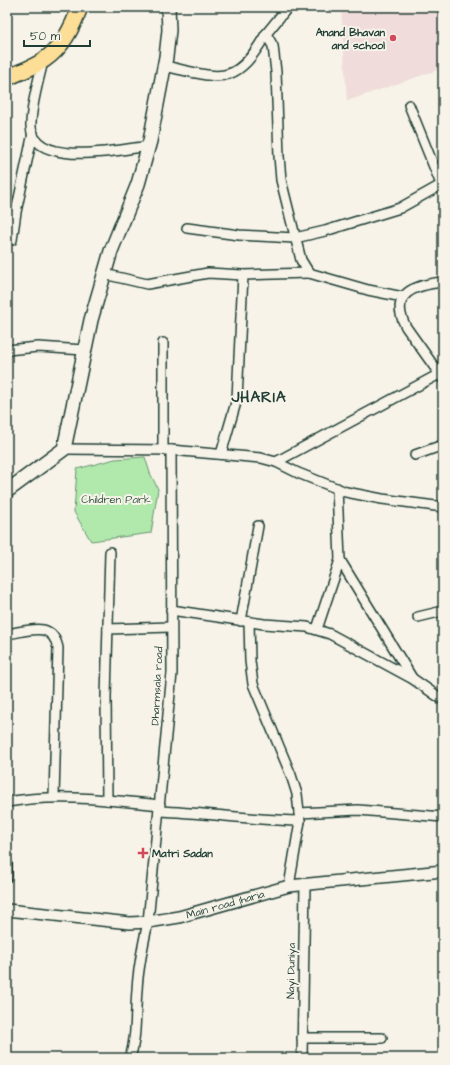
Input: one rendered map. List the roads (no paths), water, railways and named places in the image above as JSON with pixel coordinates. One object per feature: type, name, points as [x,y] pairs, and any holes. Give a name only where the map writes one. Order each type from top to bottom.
[{"type":"highway","points":[[7,78],[43,61],[59,47],[71,28],[80,7]]},
{"type":"main road","points":[[7,491],[64,450],[91,320],[111,251],[144,167],[149,146],[164,66],[168,30],[168,7]]},
{"type":"street","points":[[164,66],[218,77],[238,70],[254,55],[266,34],[288,7]]},
{"type":"street","points":[[266,34],[273,46],[276,72],[278,156],[281,180],[301,260],[309,273]]},
{"type":"street","points":[[12,240],[32,133],[31,119],[43,61]]},
{"type":"street","points":[[187,228],[239,235],[295,238],[325,231],[400,208],[442,187],[409,105]]},
{"type":"street","points":[[32,133],[44,146],[77,154],[93,154],[149,146]]},
{"type":"street","points":[[104,274],[147,284],[208,273],[243,275],[309,273],[368,290],[403,297]]},
{"type":"street","points":[[221,454],[237,399],[243,275]]},
{"type":"street","points":[[276,462],[442,375],[401,319],[400,306],[403,297],[408,291],[417,287],[443,282]]},
{"type":"street","name":"Dharmsala road","points":[[130,1058],[136,1017],[136,992],[140,959],[148,922],[172,673],[172,610],[163,344]]},
{"type":"street","points":[[7,350],[38,347],[84,350]]},
{"type":"street","points":[[415,455],[443,445]]},
{"type":"street","points":[[64,450],[167,450],[261,458],[276,462],[298,474],[337,488],[382,499],[443,507]]},
{"type":"street","points":[[317,629],[340,560],[337,488]]},
{"type":"street","points":[[258,526],[245,621],[253,684],[291,775],[297,794],[299,817],[289,886]]},
{"type":"street","points":[[107,800],[110,552]]},
{"type":"street","points":[[340,560],[413,680]]},
{"type":"street","points":[[172,610],[245,621],[317,629],[330,634],[413,680],[443,700]]},
{"type":"street","points":[[418,617],[443,611]]},
{"type":"street","points":[[108,629],[171,627]]},
{"type":"street","points":[[7,634],[40,629],[53,633],[56,639],[58,648],[54,797]]},
{"type":"street","points":[[7,802],[27,798],[54,797],[107,800],[254,820],[299,817],[358,810],[443,817]]},
{"type":"street","points":[[7,863],[7,877]]},
{"type":"street","name":"Main road jharia","points":[[7,910],[130,923],[148,922],[179,917],[289,886],[443,871]]},
{"type":"street","name":"Nayi Duniya","points":[[302,1058],[305,885]]},
{"type":"street","points":[[302,1038],[382,1038]]},
{"type":"place","name":"Anand Bhavan and school","points":[[393,38]]},
{"type":"place","name":"Matri Sadan","points":[[143,853]]},
{"type":"district","name":"JHARIA","points":[[259,397]]},
{"type":"park label","name":"Children Park","points":[[116,499]]}]
